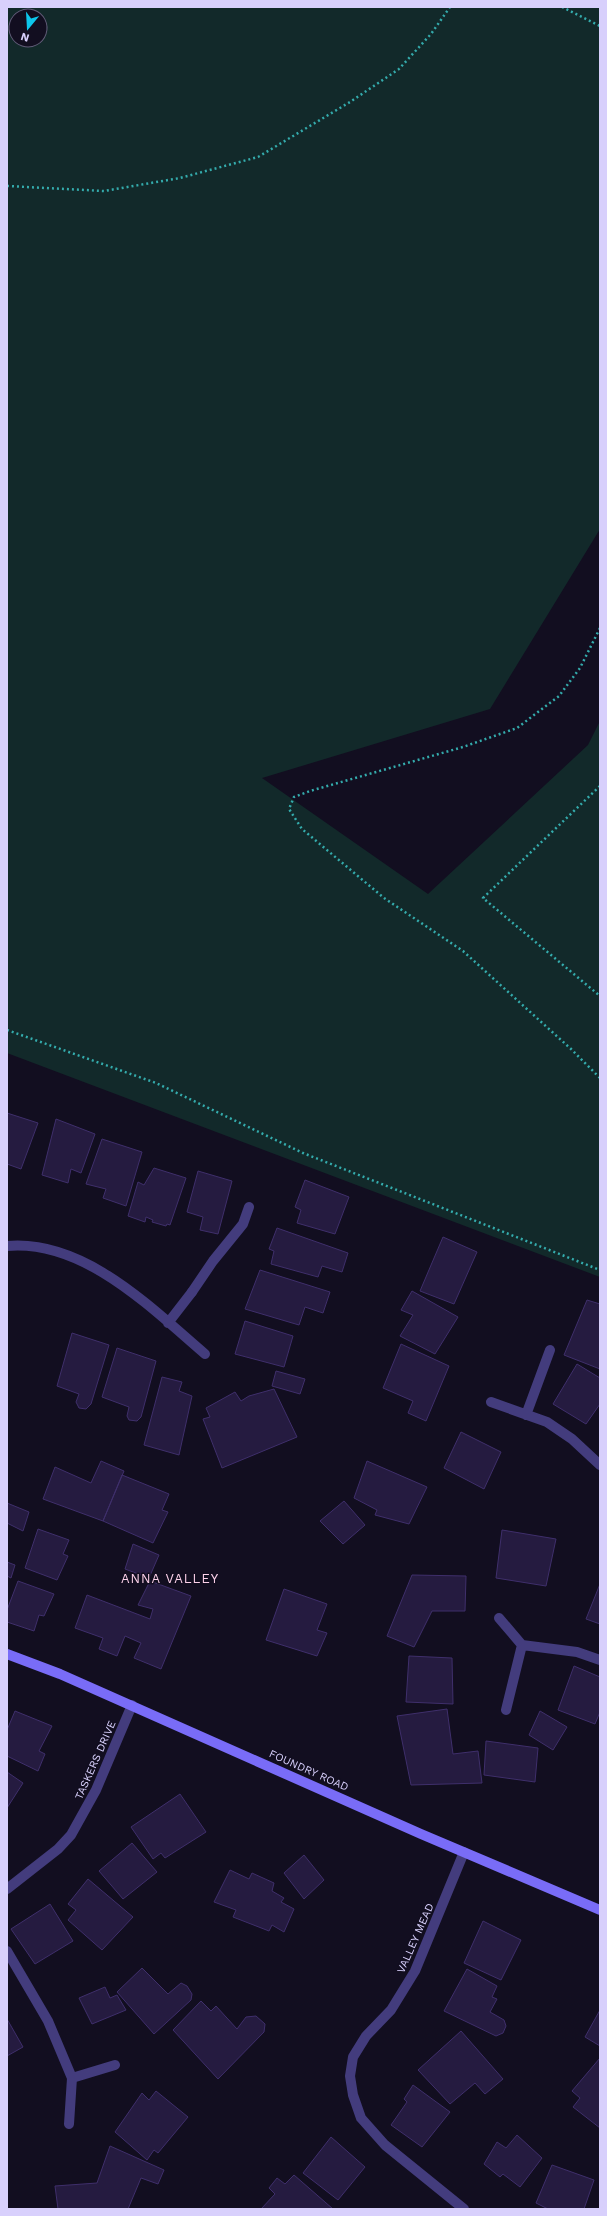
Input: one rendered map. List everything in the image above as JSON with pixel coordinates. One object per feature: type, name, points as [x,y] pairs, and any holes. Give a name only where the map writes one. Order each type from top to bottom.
[{"type":"street","points":[[168,1322],[192,1292],[213,1261],[243,1224],[249,1207]]},
{"type":"street","points":[[7,1246],[23,1245],[47,1249],[89,1264],[108,1275],[168,1322],[205,1354]]},
{"type":"street","points":[[526,1415],[550,1350]]},
{"type":"street","points":[[491,1402],[547,1422],[572,1439],[600,1465]]},
{"type":"street","points":[[500,1618],[522,1645],[577,1652],[600,1660]]},
{"type":"street","points":[[506,1710],[522,1645]]},
{"type":"street","name":"FOUNDRY ROAD","points":[[7,1654],[60,1674],[132,1705],[464,1852],[600,1910]]},
{"type":"street","name":"TASKERS DRIVE","points":[[7,1889],[58,1849],[71,1835],[96,1790],[132,1705]]},
{"type":"street","name":"VALLEY MEAD","points":[[464,1852],[415,1971],[391,2010],[366,2036],[353,2057],[350,2076],[353,2095],[361,2118],[385,2144],[464,2209]]},
{"type":"street","points":[[7,1951],[48,2021],[72,2078],[69,2124]]},
{"type":"street","points":[[72,2078],[115,2065]]},
{"type":"path","points":[[7,186],[104,191],[180,178],[258,157],[350,102],[400,69],[431,34],[450,7]]},
{"type":"path","points":[[562,7],[600,26]]},
{"type":"path","points":[[600,628],[580,668],[558,696],[517,728],[463,747],[310,790],[294,797],[289,809],[302,829],[384,898],[463,952],[571,1049],[600,1078]]},
{"type":"path","points":[[600,786],[482,898],[600,996]]},
{"type":"path","points":[[7,1030],[156,1083],[304,1153],[600,1270]]},
{"type":"green space","points":[[7,7],[600,7],[600,529],[490,709],[262,778],[428,894],[588,745],[600,721],[600,1277],[7,1053]]},
{"type":"building","points":[[7,1113],[38,1123],[21,1169],[7,1164]]},
{"type":"building","points":[[56,1119],[95,1134],[81,1173],[71,1169],[68,1183],[42,1175]]},
{"type":"building","points":[[102,1139],[142,1152],[126,1206],[103,1198],[106,1189],[86,1184]]},
{"type":"building","points":[[154,1168],[186,1178],[170,1225],[167,1224],[166,1226],[152,1222],[153,1220],[146,1217],[145,1222],[128,1216],[138,1182],[144,1185]]},
{"type":"building","points":[[198,1171],[232,1181],[218,1234],[200,1230],[203,1217],[187,1212]]},
{"type":"building","points":[[305,1180],[349,1197],[335,1234],[297,1223],[301,1210],[295,1207]]},
{"type":"building","points":[[277,1228],[348,1253],[342,1272],[322,1266],[318,1277],[271,1264],[274,1251],[269,1249]]},
{"type":"building","points":[[443,1237],[477,1252],[454,1304],[420,1291]]},
{"type":"building","points":[[260,1270],[330,1292],[323,1313],[305,1307],[299,1325],[245,1309]]},
{"type":"building","points":[[412,1291],[458,1317],[435,1354],[400,1336],[413,1315],[401,1310]]},
{"type":"building","points":[[587,1300],[600,1304],[600,1369],[564,1355]]},
{"type":"building","points":[[245,1321],[293,1336],[284,1367],[235,1354]]},
{"type":"building","points":[[72,1333],[109,1345],[91,1404],[86,1409],[79,1408],[76,1402],[79,1394],[57,1386]]},
{"type":"building","points":[[401,1344],[449,1366],[426,1421],[408,1413],[413,1401],[383,1388]]},
{"type":"building","points":[[117,1348],[156,1361],[141,1417],[137,1421],[129,1420],[127,1416],[129,1407],[102,1397]]},
{"type":"building","points":[[577,1364],[600,1378],[600,1404],[586,1424],[553,1404]]},
{"type":"building","points":[[276,1371],[305,1379],[300,1394],[272,1386]]},
{"type":"building","points":[[162,1377],[182,1382],[179,1391],[192,1396],[179,1455],[144,1445]]},
{"type":"building","points":[[274,1389],[297,1437],[222,1468],[203,1419],[210,1417],[206,1408],[235,1392],[241,1401],[249,1396]]},
{"type":"building","points":[[461,1432],[501,1452],[484,1489],[444,1468]]},
{"type":"building","points":[[101,1461],[124,1471],[103,1521],[43,1499],[55,1467],[91,1483]]},
{"type":"building","points":[[367,1461],[427,1487],[409,1524],[375,1515],[377,1510],[354,1498]]},
{"type":"building","points":[[122,1475],[169,1494],[162,1510],[168,1512],[153,1543],[103,1521]]},
{"type":"building","points":[[344,1501],[365,1525],[343,1544],[320,1521]]},
{"type":"building","points":[[7,1503],[29,1512],[23,1531],[7,1523]]},
{"type":"building","points":[[38,1529],[69,1540],[63,1554],[68,1556],[57,1580],[25,1568]]},
{"type":"building","points":[[502,1530],[556,1539],[546,1586],[496,1578]]},
{"type":"building","points":[[133,1544],[159,1555],[149,1578],[125,1569]]},
{"type":"building","points":[[7,1562],[15,1565],[11,1578],[7,1576]]},
{"type":"building","points":[[412,1575],[466,1576],[465,1611],[432,1611],[414,1647],[387,1636]]},
{"type":"building","points":[[18,1581],[54,1594],[44,1616],[39,1615],[34,1631],[7,1622],[7,1610]]},
{"type":"building","points":[[150,1581],[191,1596],[161,1669],[134,1658],[141,1643],[125,1636],[117,1656],[99,1649],[103,1638],[75,1628],[87,1595],[150,1619],[153,1609],[138,1605]]},
{"type":"building","points":[[600,1584],[600,1624],[586,1619]]},
{"type":"building","points":[[284,1589],[327,1604],[317,1630],[327,1633],[317,1656],[266,1640]]},
{"type":"building","points":[[409,1656],[452,1658],[453,1704],[406,1702]]},
{"type":"building","points":[[574,1666],[600,1677],[600,1712],[595,1724],[558,1710]]},
{"type":"building","points":[[447,1709],[453,1754],[478,1751],[482,1783],[411,1785],[397,1716]]},
{"type":"building","points":[[15,1711],[52,1726],[39,1751],[45,1754],[38,1771],[7,1756],[7,1730]]},
{"type":"building","points":[[540,1711],[567,1727],[553,1750],[529,1735]]},
{"type":"building","points":[[486,1741],[538,1748],[535,1782],[484,1775]]},
{"type":"building","points":[[7,1772],[23,1783],[7,1808]]},
{"type":"building","points":[[180,1794],[206,1832],[165,1858],[161,1853],[153,1859],[131,1827]]},
{"type":"building","points":[[132,1843],[157,1872],[123,1899],[99,1871]]},
{"type":"building","points":[[304,1855],[324,1880],[304,1899],[284,1873]]},
{"type":"building","points":[[230,1870],[249,1879],[252,1873],[274,1883],[272,1891],[284,1898],[281,1902],[294,1909],[284,1932],[272,1925],[269,1931],[233,1917],[236,1910],[214,1902]]},
{"type":"building","points":[[88,1879],[133,1917],[102,1950],[68,1920],[76,1910],[68,1904]]},
{"type":"building","points":[[50,1904],[73,1941],[35,1964],[11,1929]]},
{"type":"building","points":[[483,1921],[521,1940],[501,1980],[464,1963]]},
{"type":"building","points":[[142,1968],[168,1994],[181,1983],[187,1986],[192,1994],[191,2000],[154,2034],[117,1992]]},
{"type":"building","points":[[467,1969],[497,1986],[492,1997],[497,1999],[490,2012],[504,2020],[506,2026],[503,2033],[496,2036],[444,2011]]},
{"type":"building","points":[[105,1987],[110,1998],[117,1995],[126,2010],[92,2024],[79,1998]]},
{"type":"building","points":[[201,2001],[211,2011],[216,2006],[237,2029],[246,2017],[256,2016],[265,2024],[264,2032],[218,2079],[173,2030]]},
{"type":"building","points":[[600,2010],[600,2046],[585,2037]]},
{"type":"building","points":[[7,2019],[23,2047],[7,2056]]},
{"type":"building","points":[[461,2031],[503,2079],[485,2094],[475,2083],[450,2104],[418,2070]]},
{"type":"building","points":[[600,2058],[600,2128],[573,2107],[580,2098],[572,2091]]},
{"type":"building","points":[[413,2085],[450,2112],[422,2147],[391,2125],[407,2102],[404,2099]]},
{"type":"building","points":[[156,2091],[188,2117],[158,2153],[154,2150],[147,2160],[115,2132],[142,2093],[149,2100]]},
{"type":"building","points":[[517,2135],[542,2158],[520,2187],[503,2174],[500,2177],[484,2164],[497,2142],[506,2148]]},
{"type":"building","points":[[331,2137],[365,2167],[338,2200],[303,2173]]},
{"type":"building","points":[[110,2146],[164,2170],[158,2184],[141,2178],[128,2209],[58,2209],[55,2186],[97,2183]]},
{"type":"building","points":[[552,2165],[594,2180],[584,2209],[548,2209],[536,2203]]},
{"type":"building","points":[[294,2175],[333,2209],[261,2209],[275,2194],[269,2188],[277,2178],[285,2184]]},
{"type":"district","name":"ANNA VALLEY","points":[[170,1578]]}]
